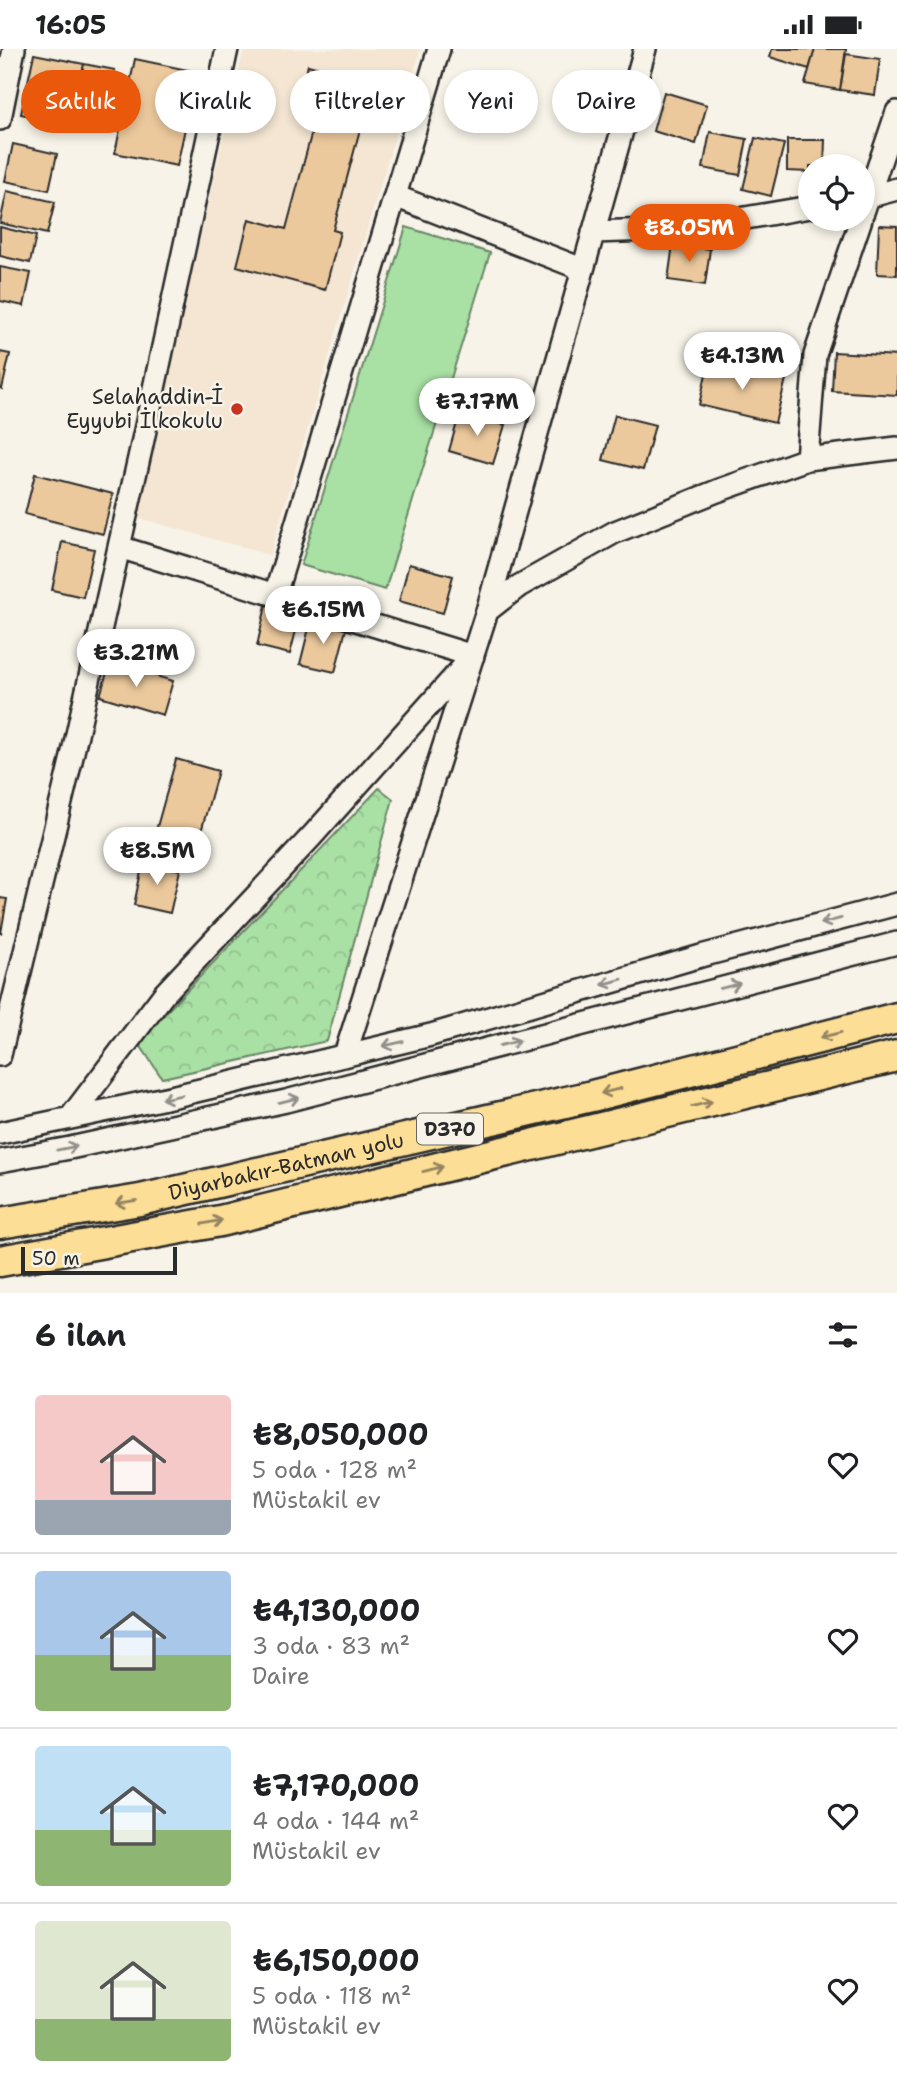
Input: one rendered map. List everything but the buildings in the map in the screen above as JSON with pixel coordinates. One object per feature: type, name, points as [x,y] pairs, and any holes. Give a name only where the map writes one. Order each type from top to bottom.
[{"type":"highway","name":"Diyarbakır-Batman yolu","points":[[0,1223],[153,1197],[593,1096],[897,1018]]},
{"type":"highway","name":"Diyarbakır-Batman yolu","points":[[0,1261],[220,1221],[897,1056]]},
{"type":"street","points":[[0,119],[15,49]]},
{"type":"street","points":[[0,1055],[71,761],[227,49]]},
{"type":"street","points":[[275,595],[439,49]]},
{"type":"street","points":[[345,1055],[487,611],[645,49]]},
{"type":"street","points":[[875,172],[897,112]]},
{"type":"street","points":[[875,198],[897,189]]},
{"type":"street","points":[[395,196],[582,269]]},
{"type":"street","points":[[593,232],[681,229],[798,209]]},
{"type":"street","points":[[807,459],[815,355],[856,231]]},
{"type":"street","points":[[487,611],[519,586],[615,532],[717,491],[807,459],[897,448]]},
{"type":"street","points":[[119,547],[473,656]]},
{"type":"street","points":[[70,1118],[164,994],[312,836],[473,656]]},
{"type":"street","points":[[0,1133],[175,1096],[431,1035],[701,956],[897,904]]},
{"type":"street","points":[[0,1161],[286,1101],[897,943]]},
{"type":"shaded area","name":"Selahaddin-İ Eyyubi İlkokulu","points":[[244,49],[421,49],[415,70],[290,70],[290,133],[396,133],[270,555],[135,517],[224,133],[276,133],[276,70],[239,70]]},
{"type":"green space","points":[[406,227],[490,253],[385,590],[301,565]]},
{"type":"green space","points":[[379,788],[393,799],[327,1041],[162,1078],[138,1042]]},
{"type":"place","name":"Selahaddin-İ Eyyubi İlkokulu","points":[[237,409]]}]
